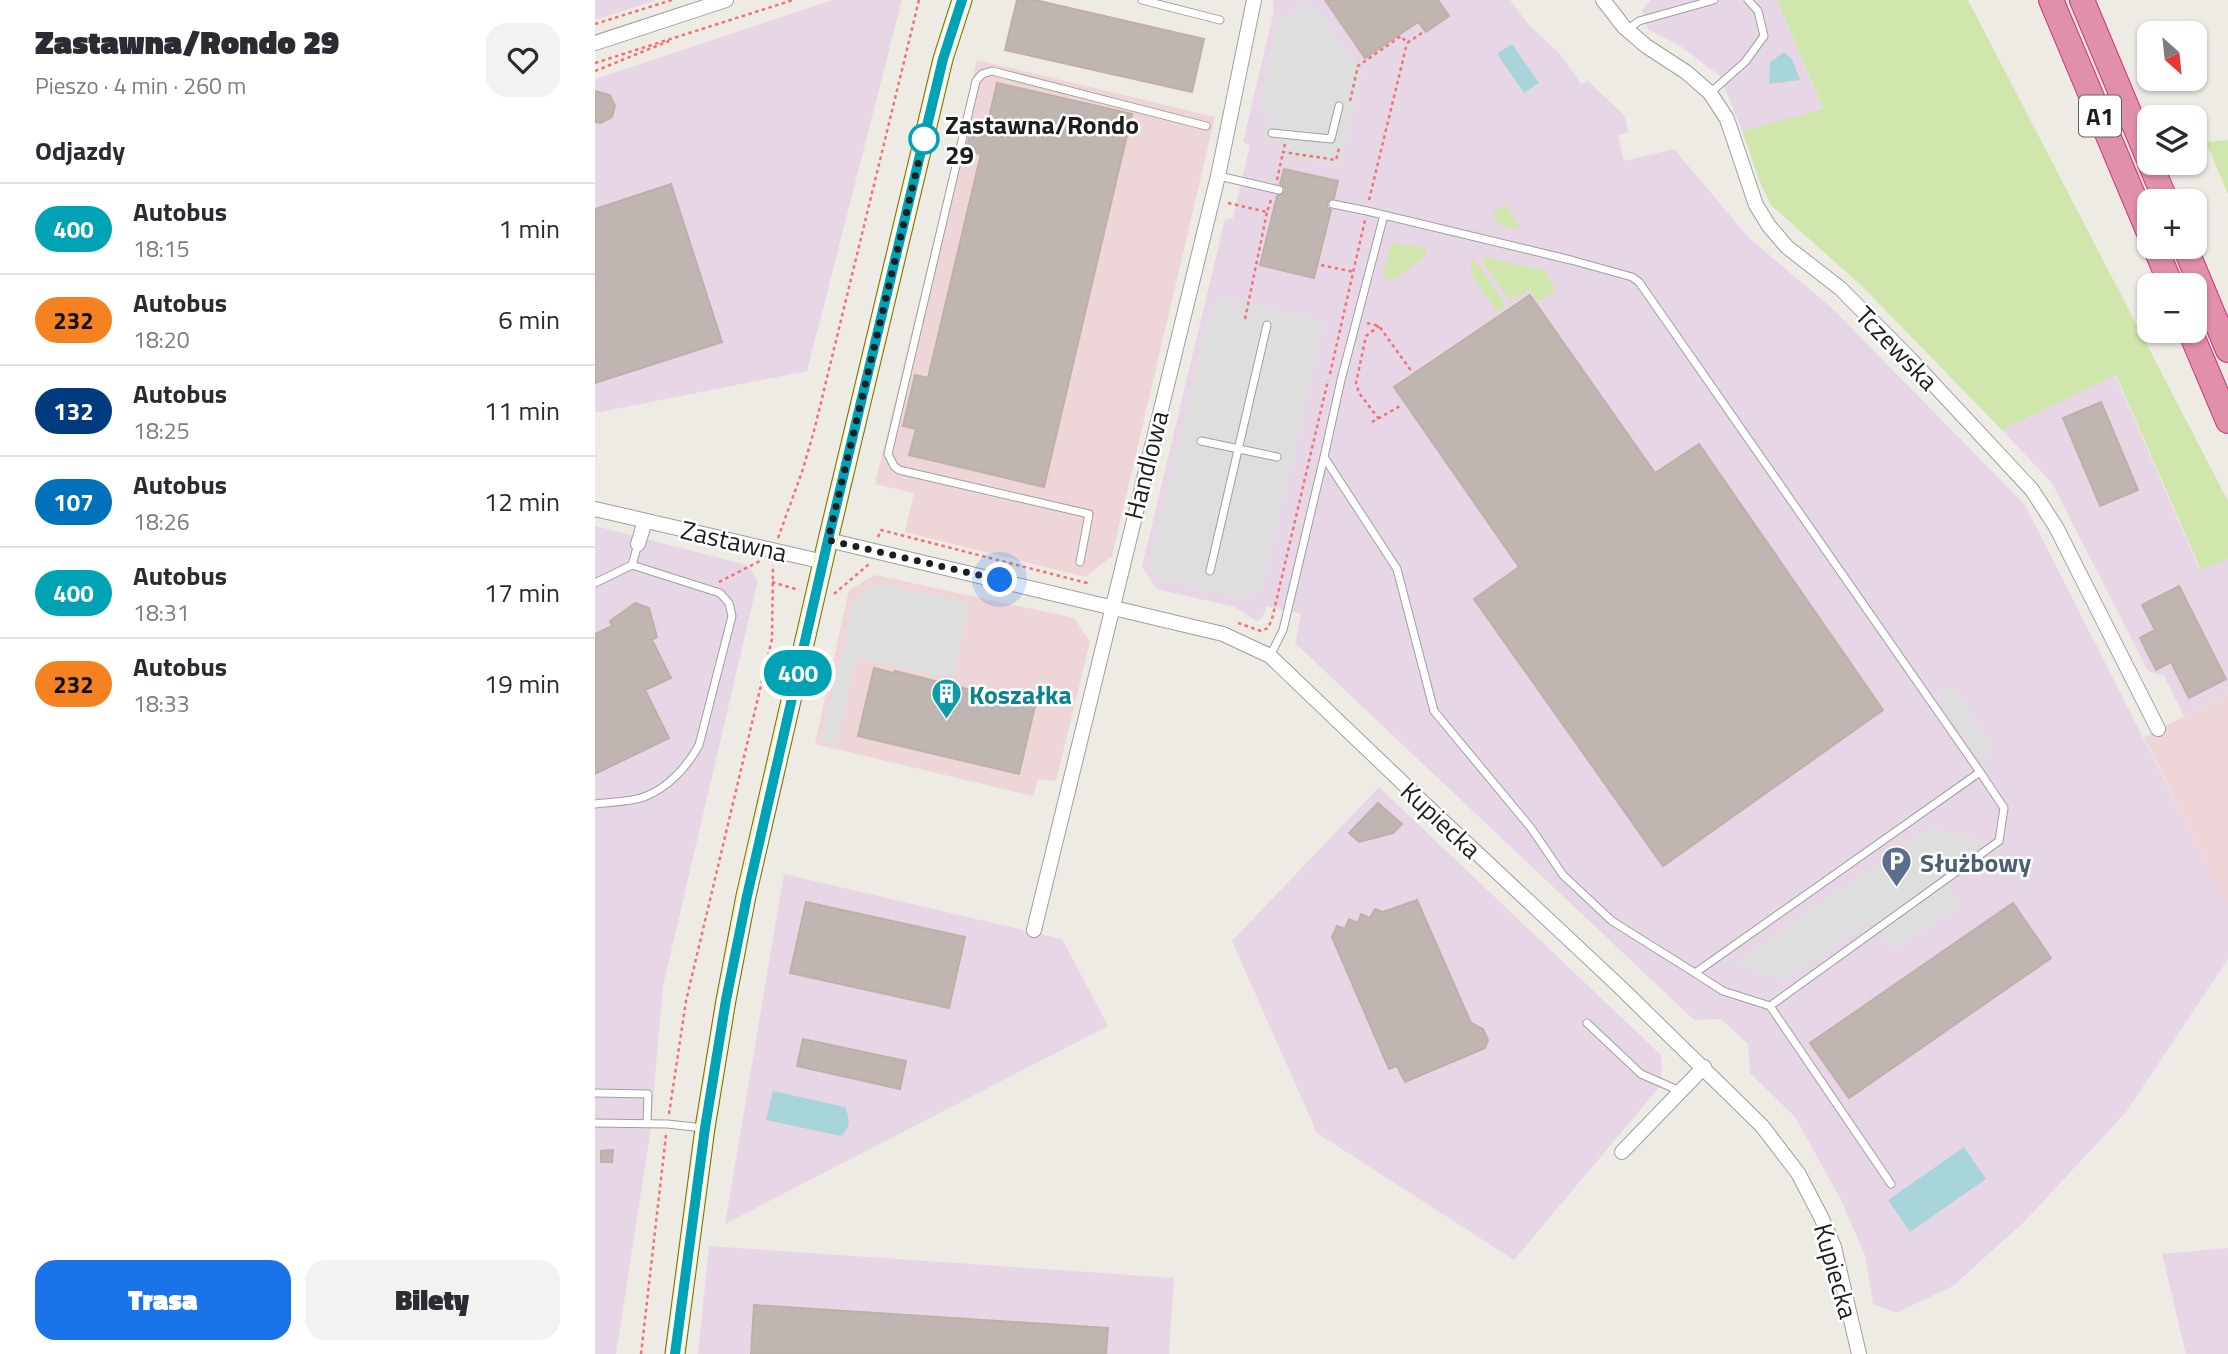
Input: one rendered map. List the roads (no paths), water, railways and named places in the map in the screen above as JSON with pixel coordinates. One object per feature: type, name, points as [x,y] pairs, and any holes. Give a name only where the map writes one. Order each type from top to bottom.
[{"type":"highway","name":"A1","points":[[2052,0],[2137,204]]},
{"type":"highway","name":"A1","points":[[2082,0],[2137,131]]},
{"type":"highway","points":[[2190,259],[2228,350]]},
{"type":"highway","points":[[2195,343],[2228,421]]},
{"type":"main road","name":"Zastawna","points":[[675,1354],[705,1128],[726,1000],[747,896],[828,540],[957,4]]},
{"type":"street","points":[[595,43],[726,0]]},
{"type":"street","name":"Handlowa","points":[[1034,930],[1218,176],[1254,0]]},
{"type":"street","name":"Tczewska","points":[[1604,0],[1627,30],[1686,72],[1710,93],[1727,119],[1756,205],[1787,247],[1841,289],[2032,490],[2056,527],[2158,729]]},
{"type":"street","name":"Zastawna","points":[[595,509],[824,562]]},
{"type":"street","name":"Zastawna","points":[[638,544],[645,521]]},
{"type":"street","name":"Kupiecka","points":[[828,540],[1229,637],[1270,656],[1762,1126],[1798,1173],[1834,1247],[1859,1354]]},
{"type":"street","points":[[1622,1152],[1704,1068]]},
{"type":"lane","points":[[1142,0],[1220,20]]},
{"type":"lane","points":[[1627,30],[1639,21],[1714,0]]},
{"type":"lane","points":[[1710,93],[1745,62],[1764,36],[1758,11],[1748,0]]},
{"type":"lane","points":[[1080,562],[1089,514],[899,470],[888,454],[976,81],[982,74],[992,71],[1206,126]]},
{"type":"lane","points":[[1272,133],[1331,139],[1339,106]]},
{"type":"lane","points":[[1218,176],[1279,190]]},
{"type":"lane","points":[[1333,204],[1570,260],[1632,277],[1639,282],[2004,808],[1999,841],[1770,1006]]},
{"type":"lane","points":[[1270,656],[1283,630],[1356,321],[1384,215]]},
{"type":"lane","points":[[1210,571],[1267,325]]},
{"type":"lane","points":[[1201,441],[1277,457]]},
{"type":"lane","points":[[1324,457],[1397,569],[1434,711],[1531,828],[1563,875],[1612,921],[1723,991],[1770,1006],[1891,1184]]},
{"type":"lane","points":[[632,565],[638,544]]},
{"type":"lane","points":[[595,583],[632,565],[720,593],[729,603],[732,616],[699,745],[691,758],[679,773],[643,797],[595,804]]},
{"type":"lane","points":[[1695,973],[1980,772]]},
{"type":"lane","points":[[1587,1023],[1641,1074],[1681,1091]]},
{"type":"lane","points":[[595,1093],[648,1094],[647,1123]]},
{"type":"lane","points":[[595,1123],[647,1123],[705,1128]]},
{"type":"water","points":[[1512,44],[1539,83],[1524,93],[1497,54]]},
{"type":"water","points":[[1784,52],[1792,59],[1800,80],[1769,84],[1770,62]]},
{"type":"water","points":[[773,1091],[845,1107],[849,1119],[847,1129],[841,1136],[766,1120]]},
{"type":"water","points":[[1964,1147],[1986,1179],[1910,1232],[1888,1200]]},
{"type":"place","name":"Zastawna/Rondo 29","points":[[924,139]]},
{"type":"place","name":"Koszałka","points":[[946,721]]},
{"type":"place","name":"Służbowy","points":[[1897,889]]}]
